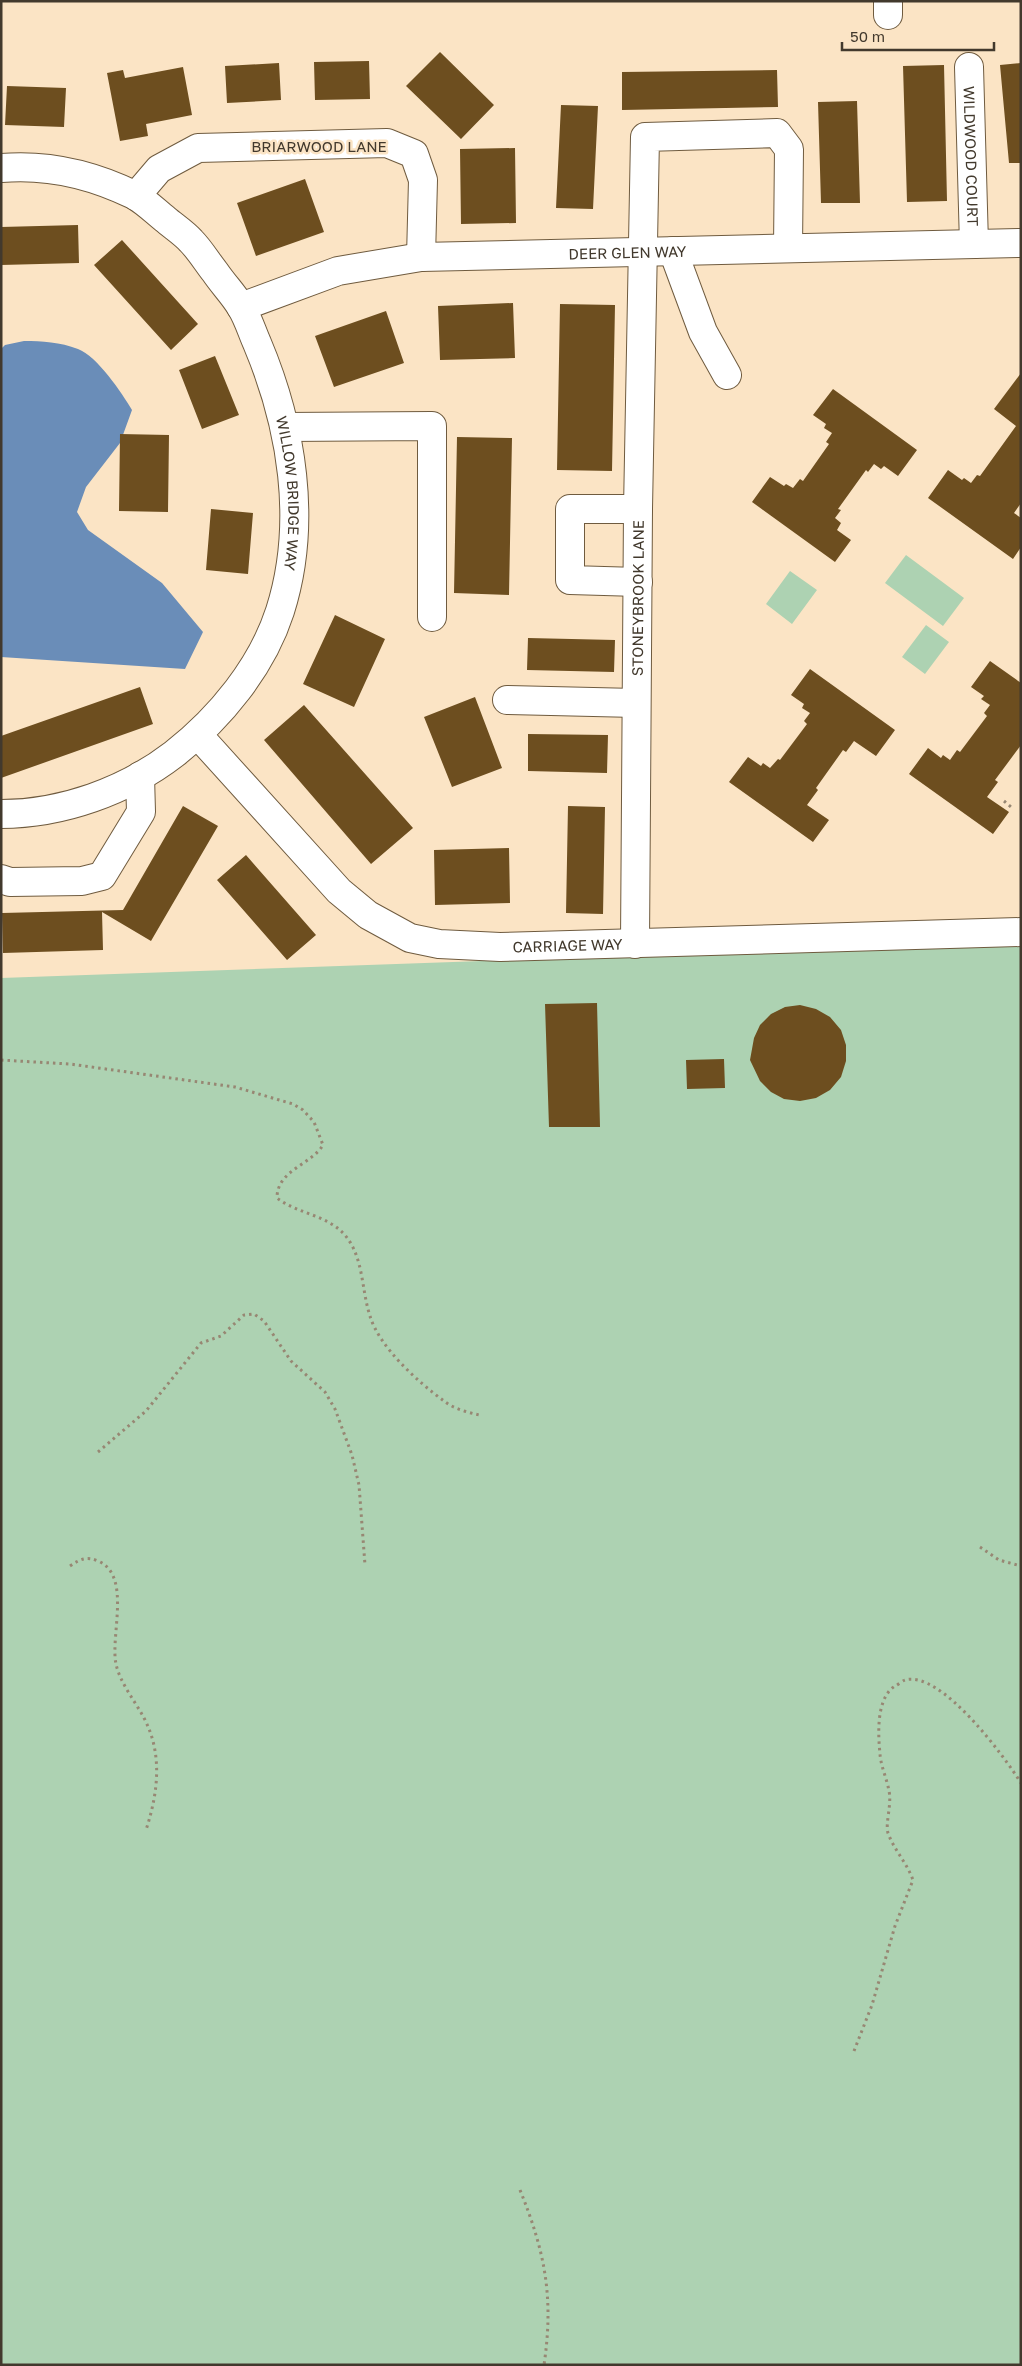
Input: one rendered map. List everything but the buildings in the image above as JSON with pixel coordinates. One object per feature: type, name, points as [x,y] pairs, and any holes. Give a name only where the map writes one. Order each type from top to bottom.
[{"type":"street","name":"WILDWOOD COURT","points":[[969,67],[974,244]]},
{"type":"street","name":"STONEYBROOK LANE","points":[[635,944],[638,509],[645,137],[777,134],[789,149],[788,248]]},
{"type":"street","name":"BRIARWOOD LANE","points":[[136,196],[159,169],[198,148],[387,143],[414,154],[423,180],[421,257]]},
{"type":"street","name":"WILLOW BRIDGE WAY","points":[[1,168],[18,167],[73,173],[136,196],[192,241],[241,307],[272,379],[285,427],[295,505],[292,564],[280,612],[258,661],[243,684],[198,735],[158,766],[115,789],[68,805],[18,814],[1,814]]},
{"type":"street","name":"DEER GLEN WAY","points":[[241,307],[338,271],[421,257],[1021,243]]},
{"type":"street","points":[[673,251],[703,332],[727,375]]},
{"type":"street","points":[[285,427],[432,426],[432,617]]},
{"type":"street","points":[[638,509],[570,509],[570,580],[638,582]]},
{"type":"street","points":[[506,700],[636,703]]},
{"type":"street","name":"CARRIAGE WAY","points":[[198,735],[339,891],[368,915],[410,938],[468,947],[635,944],[1021,932]]},
{"type":"street","points":[[1,879],[10,882],[82,881],[102,876],[141,812],[140,776]]},
{"type":"path","points":[[1004,801],[1011,807]]},
{"type":"path","points":[[1,1060],[70,1064],[235,1087],[293,1104],[303,1110],[314,1122],[323,1145],[319,1151],[294,1168],[277,1190],[277,1198],[285,1205],[333,1225],[344,1234],[352,1248],[363,1277],[369,1316],[376,1332],[389,1350],[444,1402],[458,1409],[479,1415]]},
{"type":"path","points":[[98,1452],[146,1411],[201,1343],[221,1336],[244,1315],[254,1314],[264,1321],[291,1361],[325,1392],[335,1409],[352,1455],[359,1485],[365,1564]]},
{"type":"path","points":[[980,1547],[999,1560],[1021,1566]]},
{"type":"path","points":[[70,1566],[81,1559],[92,1558],[104,1563],[113,1573],[117,1609],[116,1663],[145,1720],[155,1751],[158,1773],[154,1806],[146,1830]]},
{"type":"path","points":[[854,2051],[872,2004],[895,1926],[913,1880],[909,1867],[894,1847],[887,1830],[891,1810],[890,1792],[880,1756],[879,1732],[883,1704],[890,1690],[906,1680],[927,1683],[949,1698],[994,1744],[1021,1782]]},
{"type":"path","points":[[520,2190],[535,2226],[546,2269],[549,2307],[544,2365]]},
{"type":"green space","points":[[906,555],[964,598],[943,626],[885,583]]},
{"type":"green space","points":[[790,571],[817,590],[792,624],[766,604]]},
{"type":"green space","points":[[926,625],[949,642],[925,674],[902,657]]},
{"type":"green space","points":[[1021,942],[1021,2365],[1,2365],[1,978]]},
{"type":"water","points":[[24,341],[58,343],[85,353],[101,367],[132,410],[120,443],[86,487],[77,512],[88,530],[162,583],[203,632],[185,669],[1,657],[1,349],[5,345]]}]
